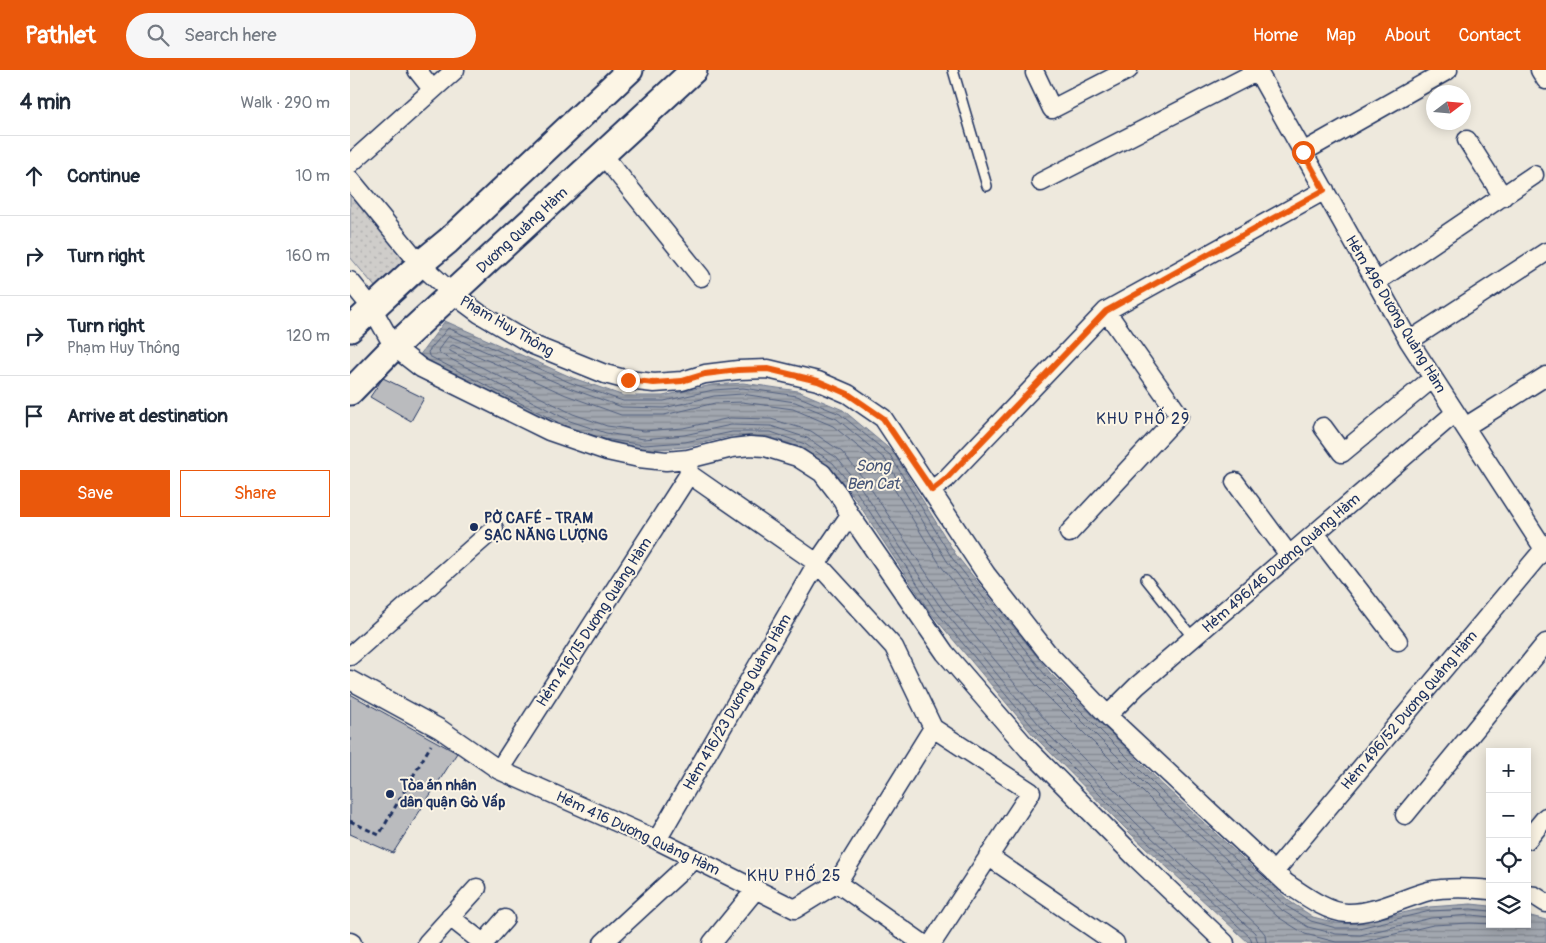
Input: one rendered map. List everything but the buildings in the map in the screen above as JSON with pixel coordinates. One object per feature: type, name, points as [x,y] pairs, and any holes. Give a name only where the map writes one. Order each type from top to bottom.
[{"type":"street","points":[[417,70],[432,89]]},
{"type":"street","points":[[350,164],[455,70]]},
{"type":"street","points":[[350,329],[420,264],[448,242],[630,70]]},
{"type":"street","name":"Dương Quảng Hàm","points":[[350,392],[394,348],[694,70]]},
{"type":"street","points":[[1035,73],[1052,109],[1128,70]]},
{"type":"street","points":[[1303,152],[1448,70]]},
{"type":"street","points":[[1540,70],[1546,80]]},
{"type":"street","points":[[1041,182],[1258,71]]},
{"type":"street","name":"Hẻm 496 Dương Quảng Hàm","points":[[1258,71],[1409,341],[1545,550]]},
{"type":"street","points":[[1467,140],[1503,196]]},
{"type":"street","points":[[603,155],[701,277]]},
{"type":"street","points":[[1376,282],[1534,175]]},
{"type":"street","name":"Phạm Huy Thông","points":[[350,179],[420,264],[452,294],[480,314],[533,345],[605,374],[628,380],[654,383],[682,381],[705,374],[768,369],[818,381],[848,394],[883,418],[986,574],[1047,652],[1108,715],[1274,872],[1286,883],[1318,904],[1347,913],[1373,909],[1431,891],[1486,890]]},
{"type":"street","points":[[932,490],[946,479],[1106,311],[1324,190]]},
{"type":"street","points":[[1409,341],[1546,252]]},
{"type":"street","points":[[350,281],[372,308],[394,348],[421,368],[549,431],[591,446],[639,458],[688,467],[817,563],[894,648],[933,728],[1031,792],[932,943]]},
{"type":"street","points":[[1069,533],[1179,416],[1106,311]]},
{"type":"street","name":"Hẻm 496/46 Dương Quảng Hàm","points":[[1108,715],[1137,686],[1315,533],[1460,420],[1546,376]]},
{"type":"street","points":[[1323,427],[1342,453],[1433,378]]},
{"type":"street","points":[[688,467],[732,448],[750,446],[765,447],[797,457],[822,473],[839,495],[850,515],[945,653],[1028,749],[1137,860],[1225,943]]},
{"type":"street","name":"Hẻm 416/15 Dương Quảng Hàm","points":[[499,770],[688,467]]},
{"type":"street","points":[[1235,482],[1289,555]]},
{"type":"street","name":"Hẻm 416/23 Dương Quảng Hàm","points":[[657,840],[817,563],[850,515]]},
{"type":"street","points":[[350,656],[494,530]]},
{"type":"street","points":[[1315,533],[1398,641]]},
{"type":"street","name":"Hẻm 496/52 Dương Quảng Hàm","points":[[1274,872],[1545,550]]},
{"type":"street","points":[[1405,815],[1546,643]]},
{"type":"street","name":"Hẻm 416 Dương Quảng Hàm","points":[[350,680],[440,729],[499,770],[657,840],[795,909],[837,884]]},
{"type":"street","points":[[922,943],[837,884],[933,728]]},
{"type":"street","points":[[1529,838],[1546,817]]},
{"type":"street","points":[[988,856],[1115,943]]},
{"type":"street","points":[[603,943],[694,859]]},
{"type":"street","points":[[427,943],[477,888]]},
{"type":"street","points":[[712,943],[756,889]]},
{"type":"street","points":[[1531,896],[1546,903]]},
{"type":"street","points":[[450,917],[483,943],[504,919]]},
{"type":"lane","points":[[953,70],[987,186]]},
{"type":"lane","points":[[1146,579],[1193,638]]},
{"type":"path","points":[[350,821],[379,835],[440,729]]},
{"type":"shaded area","points":[[350,189],[425,280],[393,308],[350,257]]},
{"type":"water","name":"Song Ben Cat","points":[[445,321],[573,378],[624,396],[663,396],[712,385],[743,383],[798,391],[843,410],[893,452],[956,555],[1050,673],[1166,788],[1289,901],[1313,917],[1336,923],[1358,923],[1429,907],[1471,904],[1486,906],[1486,928],[1531,928],[1531,916],[1546,920],[1546,943],[1249,943],[1130,833],[1034,736],[930,612],[852,494],[830,467],[802,448],[770,437],[733,436],[686,447],[644,450],[603,444],[566,432],[419,356]]},
{"type":"place","name":"PỜ CAFÉ - TRẠM SẠC NĂNG LƯỢNG","points":[[474,527]]},
{"type":"place","name":"Tòa án nhân dân quận Gò Vấp","points":[[390,794]]},
{"type":"district","name":"KHU PHỐ 29","points":[[1143,418]]},
{"type":"district","name":"KHU PHỐ 25","points":[[794,875]]},
{"type":"route","points":[[628,380],[654,383],[682,381],[705,374],[768,369],[818,381],[848,394],[883,418],[932,490],[946,479],[1106,311],[1324,190],[1303,152]]}]
